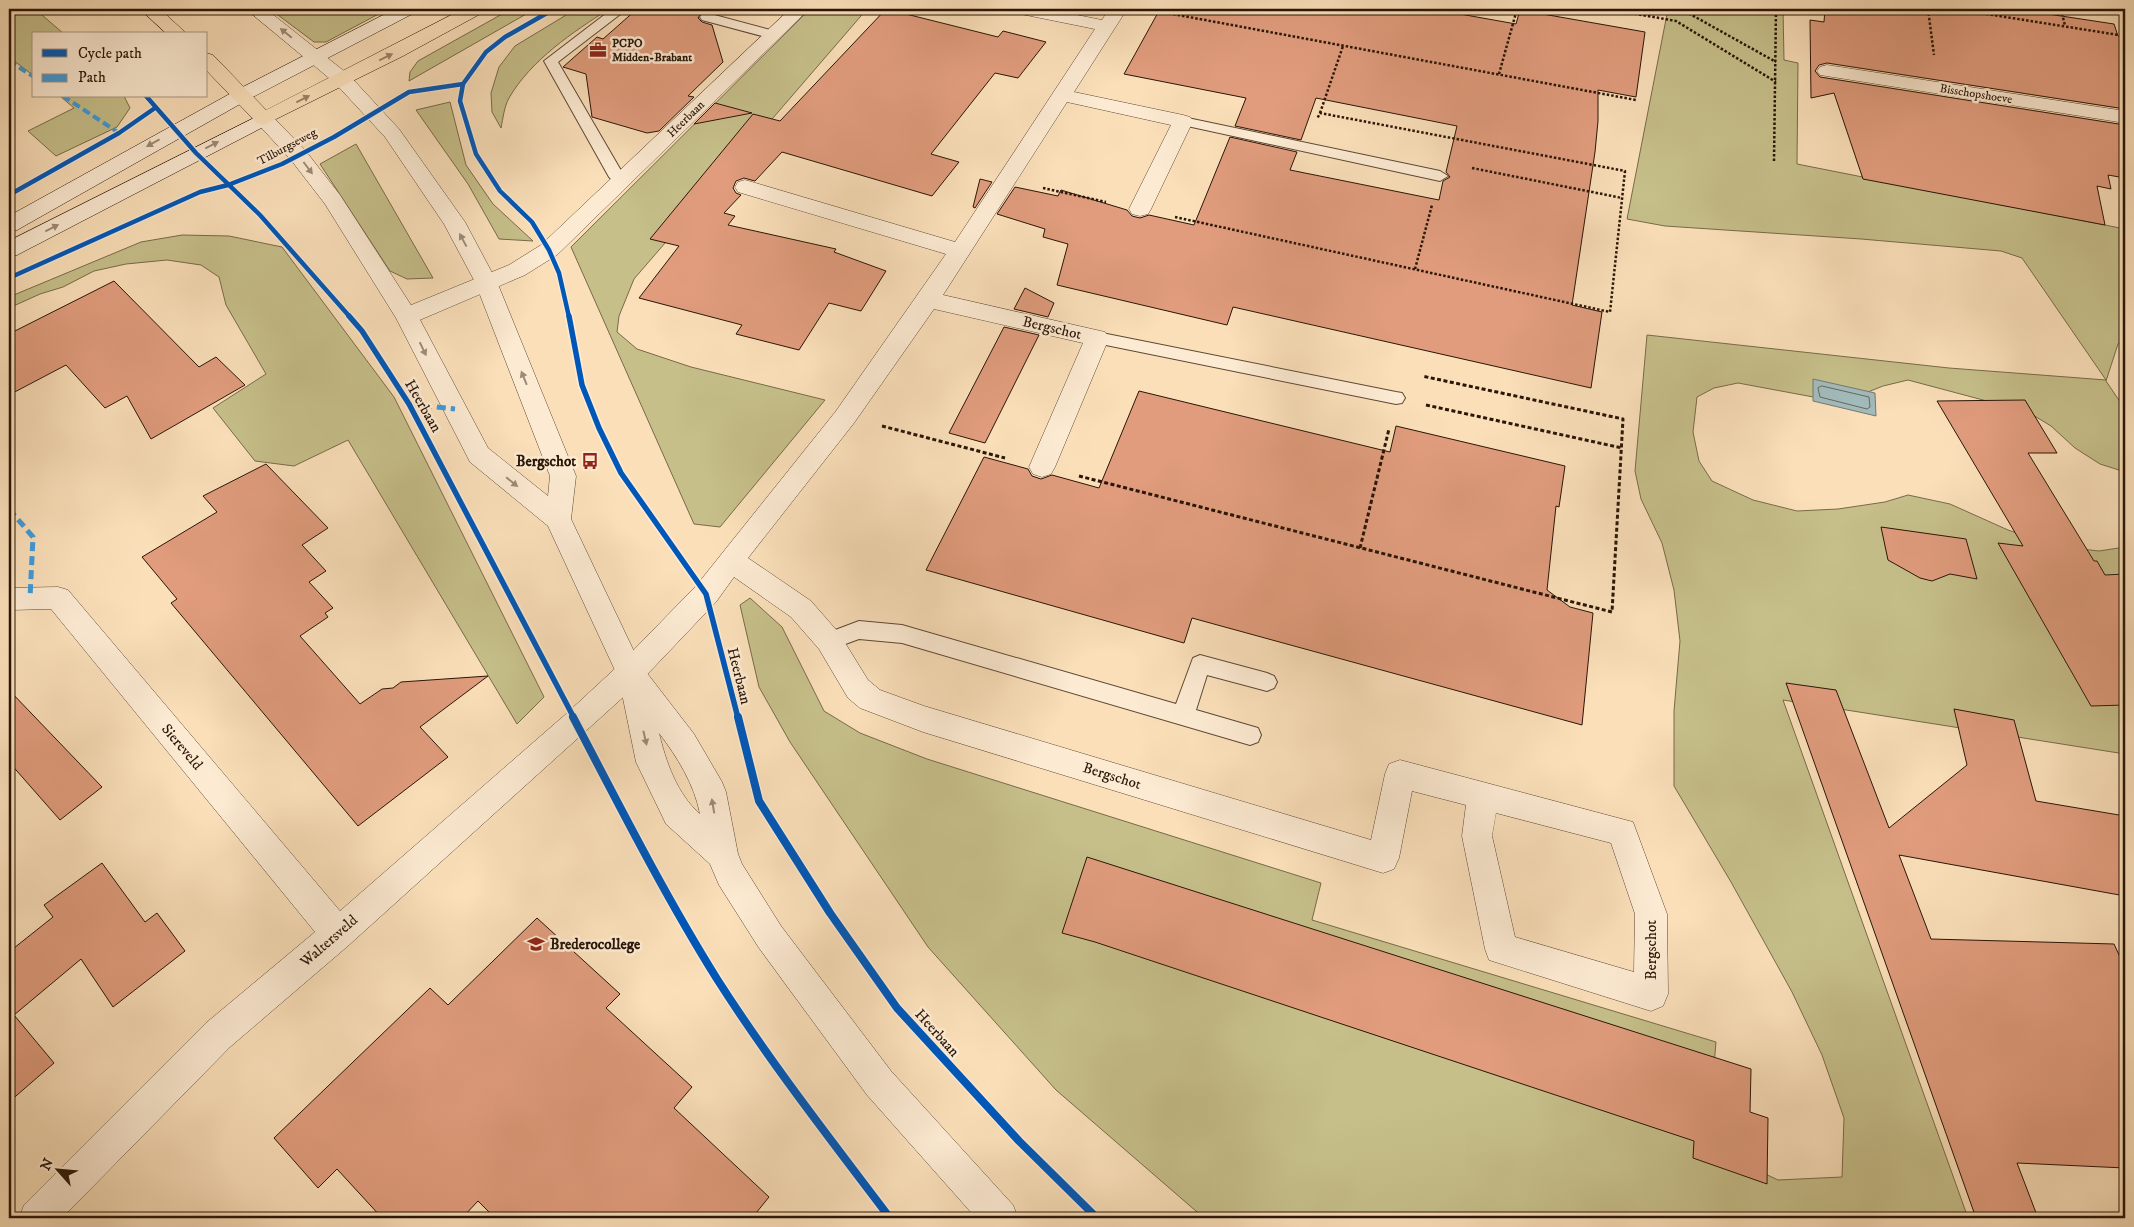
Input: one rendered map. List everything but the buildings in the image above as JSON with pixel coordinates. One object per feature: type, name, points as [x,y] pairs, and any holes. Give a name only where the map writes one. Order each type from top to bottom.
[{"type":"main road","points":[[150,9],[176,32]]},
{"type":"main road","points":[[208,61],[264,119],[476,9]]},
{"type":"street","points":[[255,9],[342,78],[392,132],[454,222],[486,282],[563,476],[558,519]]},
{"type":"street","points":[[9,225],[242,95],[408,9]]},
{"type":"street","name":"Heerbaan","points":[[406,316],[517,270],[549,250],[800,9]]},
{"type":"street","points":[[630,673],[706,594],[845,417],[928,300],[1112,18],[1021,9]]},
{"type":"street","name":"Bisschopshoeve","points":[[1827,71],[2125,117]]},
{"type":"street","points":[[1061,95],[1183,121],[1140,209]]},
{"type":"street","points":[[9,250],[264,119]]},
{"type":"street","name":"Heerbaan","points":[[264,119],[298,155],[333,200],[406,316],[479,456],[558,519],[630,673],[651,762],[677,814],[722,854]]},
{"type":"street","points":[[745,187],[960,251]]},
{"type":"street","name":"Bergschot","points":[[928,300],[1097,338],[1042,467]]},
{"type":"street","name":"Bergschot","points":[[731,560],[801,609],[829,641],[858,689],[870,699],[886,706],[1383,858],[1400,774],[1622,832],[1651,914],[1651,994],[1501,949],[1477,836],[1483,796]]},
{"type":"street","name":"Siereveld","points":[[9,598],[58,598],[338,934]]},
{"type":"street","name":"Heerbaan","points":[[630,673],[684,743],[711,792],[722,854],[730,874],[770,937],[879,1083],[1000,1218]]},
{"type":"street","name":"Waltersveld","points":[[37,1218],[218,1035],[338,934],[630,673]]},
{"type":"lane","points":[[620,9],[551,61],[617,177],[623,179]]},
{"type":"lane","points":[[707,17],[773,35]]},
{"type":"lane","points":[[1183,121],[1440,176]]},
{"type":"lane","points":[[1097,338],[1396,398]]},
{"type":"lane","points":[[829,641],[859,630],[902,634],[1250,735]]},
{"type":"lane","points":[[1184,716],[1200,664],[1267,682]]},
{"type":"path","points":[[1143,9],[1636,100]]},
{"type":"path","points":[[1500,74],[1517,9]]},
{"type":"path","points":[[1608,9],[1676,22],[1776,82]]},
{"type":"path","points":[[1681,9],[1776,62]]},
{"type":"path","points":[[1774,161],[1776,9]]},
{"type":"path","points":[[1928,9],[1938,88]]},
{"type":"path","points":[[1955,9],[2125,36]]},
{"type":"path","points":[[2061,9],[2065,26]]},
{"type":"path","points":[[1307,149],[1343,46]]},
{"type":"path","points":[[1006,180],[1610,312],[1624,171],[1320,113]]},
{"type":"path","points":[[1463,166],[1622,198]]},
{"type":"path","points":[[1415,269],[1440,176]]},
{"type":"path","points":[[845,417],[1042,467],[1360,548],[1612,612],[1623,419],[1404,372],[1360,548]]},
{"type":"path","points":[[1396,398],[1622,448]]},
{"type":"shaded area","points":[[9,9],[35,9],[62,32],[32,32],[32,74],[9,57]]},
{"type":"shaded area","points":[[270,9],[388,9],[326,42],[314,42]]},
{"type":"shaded area","points":[[511,9],[535,9],[409,81],[410,72],[418,61]]},
{"type":"shaded area","points":[[576,9],[609,9],[567,37],[529,71],[509,98],[501,128],[492,112],[491,93],[499,67],[515,46]]},
{"type":"shaded area","points":[[810,9],[867,9],[634,279],[619,316],[617,332],[637,349],[691,367],[825,400],[720,527],[694,524],[571,247]]},
{"type":"shaded area","points":[[1668,9],[1783,9],[1784,60],[1798,63],[1797,164],[2125,229],[2125,336],[2118,344],[2106,381],[2125,409],[2125,472],[2100,464],[2075,448],[2051,426],[2028,412],[1908,380],[1883,386],[1858,396],[1824,399],[1738,383],[1714,388],[1697,397],[1693,432],[1699,461],[1712,481],[1753,500],[1797,511],[1838,509],[1885,502],[1908,495],[1950,504],[2008,530],[2054,546],[2099,551],[2125,547],[2125,754],[1783,700],[1968,1218],[1204,1218],[1056,1090],[928,947],[790,742],[759,687],[740,605],[750,598],[782,627],[824,711],[860,733],[927,759],[1321,883],[1312,920],[1716,1042],[1707,1146],[1778,1180],[1842,1177],[1844,1118],[1822,1055],[1792,992],[1731,882],[1674,786],[1674,711],[1680,641],[1674,590],[1662,543],[1641,499],[1635,471],[1647,335],[1949,368],[2106,380],[2022,258],[2001,251],[1861,239],[1665,226],[1627,219]]},
{"type":"shaded area","points":[[62,98],[125,98],[130,108],[117,127],[56,156],[28,131],[74,108]]},
{"type":"shaded area","points":[[450,102],[466,165],[493,204],[533,241],[499,239],[468,184],[416,110]]},
{"type":"shaded area","points":[[356,144],[433,278],[407,279],[390,271],[320,164]]},
{"type":"shaded area","points":[[182,235],[229,236],[282,247],[394,397],[544,697],[517,724],[348,440],[294,466],[255,461],[213,408],[266,374],[226,305],[219,277],[201,265],[167,260],[126,264],[94,271],[63,287],[40,294],[9,308],[9,297],[141,242]]},
{"type":"water","points":[[1813,379],[1875,393],[1876,416],[1813,401]]},
{"type":"marked path","points":[[9,61],[32,76]]},
{"type":"marked path","points":[[66,98],[119,133]]},
{"type":"marked path","points":[[409,404],[455,409]]},
{"type":"marked path","points":[[9,509],[33,537],[30,598]]},
{"type":"cycle path","points":[[554,9],[505,37],[486,52],[463,84],[460,101],[476,154],[500,191],[532,222],[549,250],[559,273],[582,385],[599,428],[621,473],[706,594],[759,801],[830,913],[897,1008],[1019,1141],[1097,1218]]},
{"type":"cycle path","name":"Tilburgseweg","points":[[9,278],[200,192],[255,176],[282,164],[334,137],[409,92],[463,84]]},
{"type":"cycle path","points":[[148,98],[196,153],[260,215],[362,331],[409,404],[662,887],[718,980],[802,1101],[890,1218]]},
{"type":"cycle path","points":[[9,195],[119,133],[155,108]]},
{"type":"place","name":"PCPO Midden-Brabant","points":[[598,50]]},
{"type":"place","name":"Bergschot","points":[[590,461]]},
{"type":"place","name":"Brederocollege","points":[[536,944]]}]
